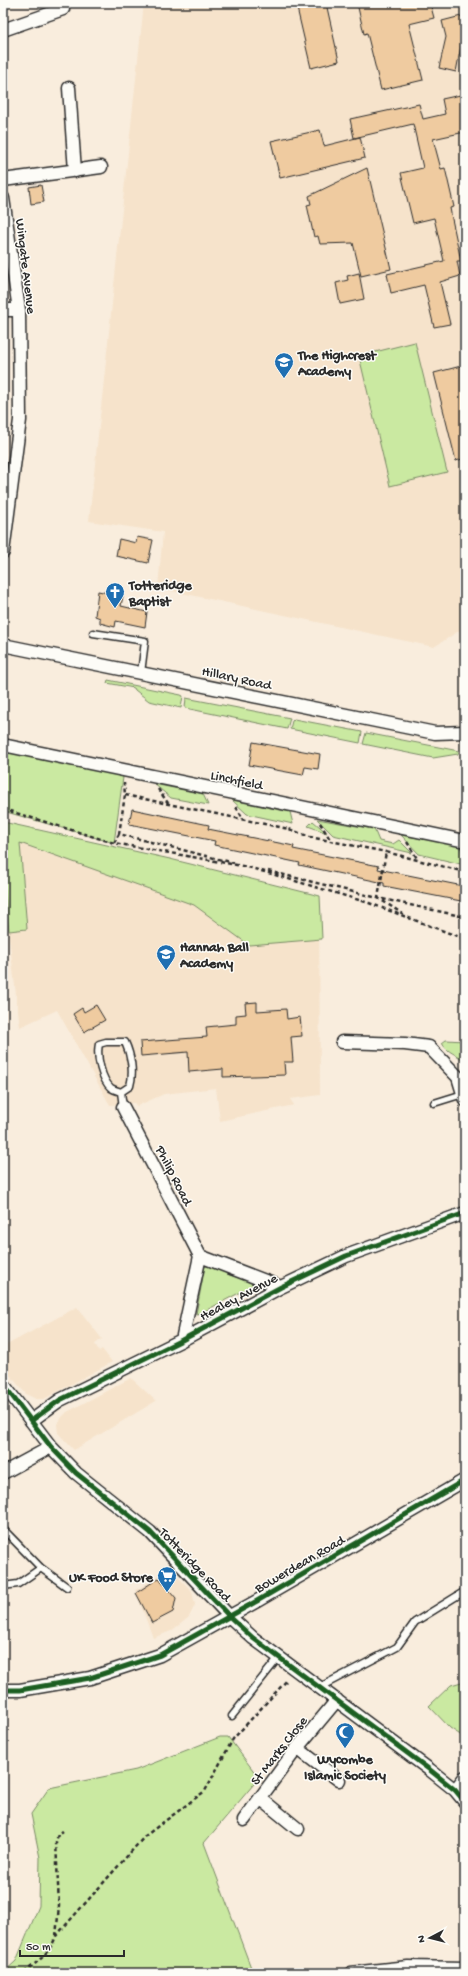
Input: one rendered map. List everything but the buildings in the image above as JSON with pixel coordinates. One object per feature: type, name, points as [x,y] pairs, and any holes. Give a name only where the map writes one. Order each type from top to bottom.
[{"type":"street","points":[[3,30],[63,10]]},
{"type":"street","points":[[69,88],[75,171]]},
{"type":"street","points":[[3,180],[101,167]]},
{"type":"street","name":"Wingate Avenue","points":[[3,198],[19,310],[20,420],[3,550]]},
{"type":"street","points":[[3,310],[19,310]]},
{"type":"street","name":"Hillary Road","points":[[3,645],[435,733],[465,732]]},
{"type":"street","name":"Linchfield","points":[[3,745],[465,841]]},
{"type":"street","points":[[342,1042],[406,1044],[429,1047],[461,1074],[464,1097]]},
{"type":"street","name":"Philip Road","points":[[123,1107],[200,1256]]},
{"type":"street","name":"Healey Avenue","points":[[31,1421],[60,1400],[182,1340],[281,1287],[346,1256],[465,1213]]},
{"type":"street","points":[[182,1340],[200,1256],[281,1287]]},
{"type":"street","name":"Totteridge Road","points":[[3,1384],[51,1447],[76,1473],[150,1532],[253,1638],[455,1790],[465,1802]]},
{"type":"street","points":[[3,1473],[51,1447]]},
{"type":"street","name":"Bowerdean Road","points":[[3,1690],[20,1690],[90,1678],[153,1657],[230,1616],[465,1480]]},
{"type":"street","name":"St Marks Close","points":[[244,1820],[297,1748],[337,1700]]},
{"type":"street","points":[[297,1748],[339,1780]]},
{"type":"street","points":[[455,1790],[465,1777]]},
{"type":"street","points":[[260,1798],[298,1829]]},
{"type":"street","points":[[351,1973],[408,1967],[451,1970],[465,1968]]},
{"type":"lane","points":[[93,634],[145,641],[141,673]]},
{"type":"lane","points":[[106,1042],[125,1042],[129,1050],[133,1076],[130,1086],[121,1092],[110,1088],[106,1080],[100,1066],[98,1050],[99,1044],[106,1042]]},
{"type":"lane","points":[[121,1092],[123,1107]]},
{"type":"lane","points":[[434,1103],[464,1097]]},
{"type":"lane","points":[[3,1529],[41,1568],[67,1587]]},
{"type":"lane","points":[[3,1586],[18,1584],[41,1568]]},
{"type":"lane","points":[[320,1687],[397,1647],[415,1622],[465,1592]]},
{"type":"lane","points":[[232,1716],[279,1657]]},
{"type":"path","points":[[114,842],[119,834],[125,795],[124,770]]},
{"type":"path","points":[[125,795],[289,829],[310,837],[386,852],[465,872]]},
{"type":"path","points":[[3,809],[114,842],[248,867],[369,903],[465,939]]},
{"type":"path","points":[[399,827],[418,861]]},
{"type":"path","points":[[119,834],[378,898],[465,917]]},
{"type":"path","points":[[378,898],[386,852]]},
{"type":"path","points":[[378,898],[408,918]]},
{"type":"path","points":[[56,1936],[145,1836],[205,1791],[233,1740],[295,1669]]},
{"type":"path","points":[[24,1973],[44,1957],[51,1949],[56,1936],[59,1906],[56,1842],[58,1834],[62,1832]]},
{"type":"shaded area","name":"The Highcrest Academy","points":[[144,3],[465,3],[465,627],[434,647],[158,588],[163,532],[89,521]]},
{"type":"shaded area","name":"Hannah Ball Academy","points":[[3,823],[319,898],[320,1095],[290,1099],[294,1105],[220,1121],[216,1088],[164,1094],[137,1106],[134,1103],[110,1105],[57,1010],[20,1027],[3,888]]},
{"type":"shaded area","points":[[77,1307],[102,1339],[95,1344],[99,1351],[102,1349],[112,1362],[44,1399],[36,1399],[26,1394],[3,1367],[3,1347]]},
{"type":"shaded area","points":[[131,1378],[156,1401],[74,1450],[58,1433],[57,1424],[60,1419],[67,1412]]},
{"type":"shaded area","points":[[165,1568],[169,1568],[192,1591],[195,1605],[189,1617],[183,1622],[171,1631],[153,1638],[135,1590],[155,1579]]},
{"type":"green space","points":[[415,342],[447,472],[390,486],[359,356]]},
{"type":"green space","points":[[108,680],[181,695],[183,696],[181,708],[149,701],[134,688],[107,683]]},
{"type":"green space","points":[[186,698],[290,718],[287,729],[185,708]]},
{"type":"green space","points":[[294,719],[362,732],[360,743],[290,729]]},
{"type":"green space","points":[[366,733],[459,751],[458,754],[433,758],[363,744]]},
{"type":"green space","points":[[3,752],[124,770],[114,843],[3,811]]},
{"type":"green space","points":[[154,784],[203,794],[208,805],[171,798]]},
{"type":"green space","points":[[232,800],[290,812],[293,824],[247,814]]},
{"type":"green space","points":[[317,819],[374,829],[379,841],[393,844],[399,840],[412,853],[333,835]]},
{"type":"green space","points":[[313,821],[327,833],[308,826]]},
{"type":"green space","points":[[3,822],[170,859],[320,896],[322,939],[249,945],[194,905],[20,843],[27,929],[9,931],[3,872]]},
{"type":"green space","points":[[401,835],[459,845],[465,858],[465,865],[419,854]]},
{"type":"green space","points":[[446,1040],[465,1041],[465,1062],[444,1046],[442,1043]]},
{"type":"green space","points":[[205,1266],[212,1266],[230,1275],[252,1282],[254,1285],[201,1313],[196,1314]]},
{"type":"green space","points":[[465,1681],[465,1726],[462,1736],[450,1728],[429,1706],[451,1685]]},
{"type":"green space","points":[[220,1737],[228,1737],[259,1778],[204,1843],[253,1973],[3,1973],[16,1961],[39,1906],[40,1858],[31,1814],[49,1788],[136,1770]]},
{"type":"cycle path","points":[[31,1421],[60,1400],[182,1340],[281,1287],[346,1256],[465,1213]]},
{"type":"cycle path","points":[[3,1384],[51,1447],[76,1473],[150,1532],[230,1617],[253,1638],[430,1770],[455,1790],[465,1802]]},
{"type":"cycle path","points":[[3,1690],[20,1690],[90,1678],[160,1655],[257,1601],[465,1480]]},
{"type":"place","name":"The Highcrest Academy","points":[[284,379]]},
{"type":"place","name":"Totteridge Baptist","points":[[115,609]]},
{"type":"place","name":"Hannah Ball Academy","points":[[166,971]]},
{"type":"place","name":"UK Food Store","points":[[167,1593]]},
{"type":"place","name":"Wycombe Islamic Society","points":[[345,1749]]}]
